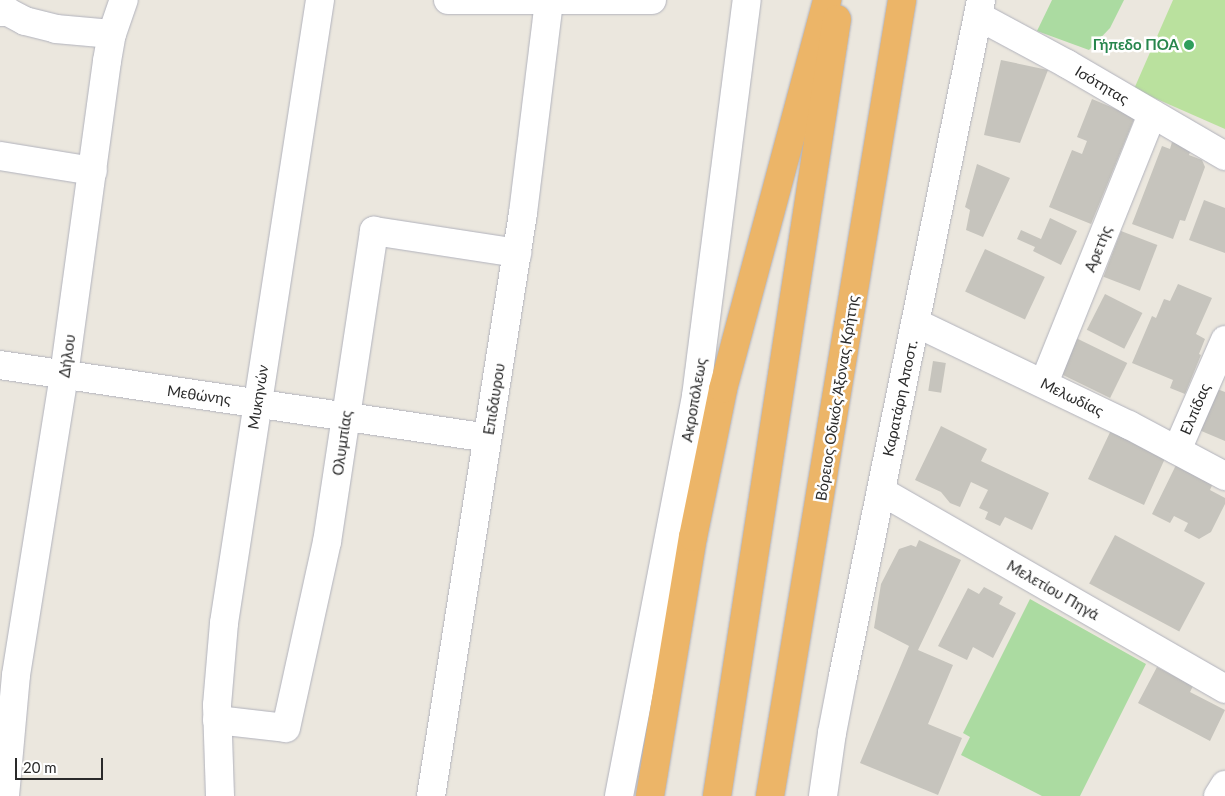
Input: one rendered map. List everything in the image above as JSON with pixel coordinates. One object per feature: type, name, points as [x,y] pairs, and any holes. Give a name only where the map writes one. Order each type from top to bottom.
[{"type":"highway","points":[[650,796],[693,537],[723,389],[827,0]]},
{"type":"highway","points":[[718,796],[840,0]]},
{"type":"highway","name":"Βόρειος Οδικός Άξονας Κρήτης","points":[[770,796],[902,0]]},
{"type":"street","name":"Δήλου","points":[[5,796],[10,724],[17,666],[64,375],[112,34],[124,0]]},
{"type":"street","name":"Μυκηνών","points":[[220,796],[217,720],[224,623],[320,0]]},
{"type":"street","points":[[448,0],[652,0]]},
{"type":"street","name":"Ακροπόλεως","points":[[619,796],[696,396],[747,0]]},
{"type":"street","name":"Επιδάυρου","points":[[431,796],[517,253],[529,172],[549,1]]},
{"type":"street","points":[[4,8],[25,22],[56,29],[112,34]]},
{"type":"street","name":"Ισότητας","points":[[980,8],[1066,64],[1225,156]]},
{"type":"street","name":"Καρατάρη Αποστ.","points":[[823,796],[832,733],[980,8]]},
{"type":"street","name":"Αρετής","points":[[1044,383],[1152,114]]},
{"type":"street","points":[[0,156],[92,171]]},
{"type":"street","name":"Ολυμπίας","points":[[217,720],[286,728],[327,542],[374,231],[517,253]]},
{"type":"street","name":"Μελωδίας","points":[[916,323],[1044,383],[1178,450],[1225,476]]},
{"type":"street","name":"Ελπίδας","points":[[1178,450],[1225,340]]},
{"type":"street","name":"Μεθώνης","points":[[0,365],[345,415],[488,438]]},
{"type":"street","name":"Μελετίου Πηγά","points":[[881,491],[1225,689]]},
{"type":"street","points":[[1218,796],[1225,785]]},
{"type":"green space","points":[[1052,0],[1124,0],[1110,28],[1089,50],[1037,31]]},
{"type":"green space","name":"Γήπεδο ΠΟΑ","points":[[1173,0],[1225,0],[1225,129],[1134,89]]},
{"type":"green space","points":[[1030,599],[1146,664],[1080,796],[1042,796],[961,755],[970,737],[963,733]]},
{"type":"building","points":[[1001,60],[1048,70],[1020,143],[984,135]]},
{"type":"building","points":[[1092,99],[1135,117],[1091,224],[1049,207],[1072,150],[1082,154],[1087,141],[1077,137]]},
{"type":"building","points":[[1172,142],[1191,149],[1189,155],[1202,160],[1205,167],[1185,221],[1180,220],[1173,239],[1132,224],[1162,146],[1170,149]]},
{"type":"building","points":[[977,164],[1010,178],[983,237],[966,230],[970,210],[965,207]]},
{"type":"building","points":[[1204,200],[1225,208],[1225,253],[1189,240]]},
{"type":"building","points":[[1050,218],[1077,231],[1061,265],[1033,251],[1035,247],[1017,239],[1021,230],[1041,239]]},
{"type":"building","points":[[1121,231],[1157,245],[1140,291],[1103,277]]},
{"type":"building","points":[[985,249],[1045,277],[1025,319],[965,292]]},
{"type":"building","points":[[1178,284],[1212,298],[1196,334],[1205,339],[1199,354],[1201,355],[1185,394],[1170,388],[1173,380],[1132,363],[1152,316],[1156,318],[1164,299],[1170,301]]},
{"type":"building","points":[[1105,294],[1142,313],[1124,349],[1087,330]]},
{"type":"building","points":[[1076,338],[1127,363],[1110,398],[1059,373]]},
{"type":"building","points":[[933,361],[946,363],[941,393],[928,391]]},
{"type":"building","points":[[1217,389],[1225,392],[1225,441],[1199,430]]},
{"type":"building","points":[[941,426],[987,449],[981,461],[1049,493],[1032,530],[1005,517],[1000,526],[985,519],[988,512],[979,508],[988,490],[971,482],[960,507],[950,503],[941,492],[915,480]]},
{"type":"building","points":[[1112,428],[1134,438],[1131,442],[1151,452],[1167,454],[1144,505],[1088,479]]},
{"type":"building","points":[[1176,465],[1213,483],[1210,490],[1225,498],[1225,504],[1211,532],[1199,539],[1184,531],[1188,523],[1174,516],[1170,523],[1152,514]]},
{"type":"building","points":[[1115,535],[1205,583],[1179,631],[1089,584]]},
{"type":"building","points":[[919,540],[961,560],[918,650],[953,665],[928,724],[962,738],[938,795],[860,763],[909,646],[874,628],[881,584],[899,549],[911,545],[916,547]]},
{"type":"building","points":[[984,587],[1003,597],[999,604],[1016,613],[993,658],[973,647],[967,660],[938,646],[968,588],[979,594]]},
{"type":"building","points":[[1157,667],[1193,686],[1190,692],[1225,710],[1210,741],[1138,703]]},
{"type":"place","name":"Γήπεδο ΠΟΑ","points":[[1189,45]]}]
